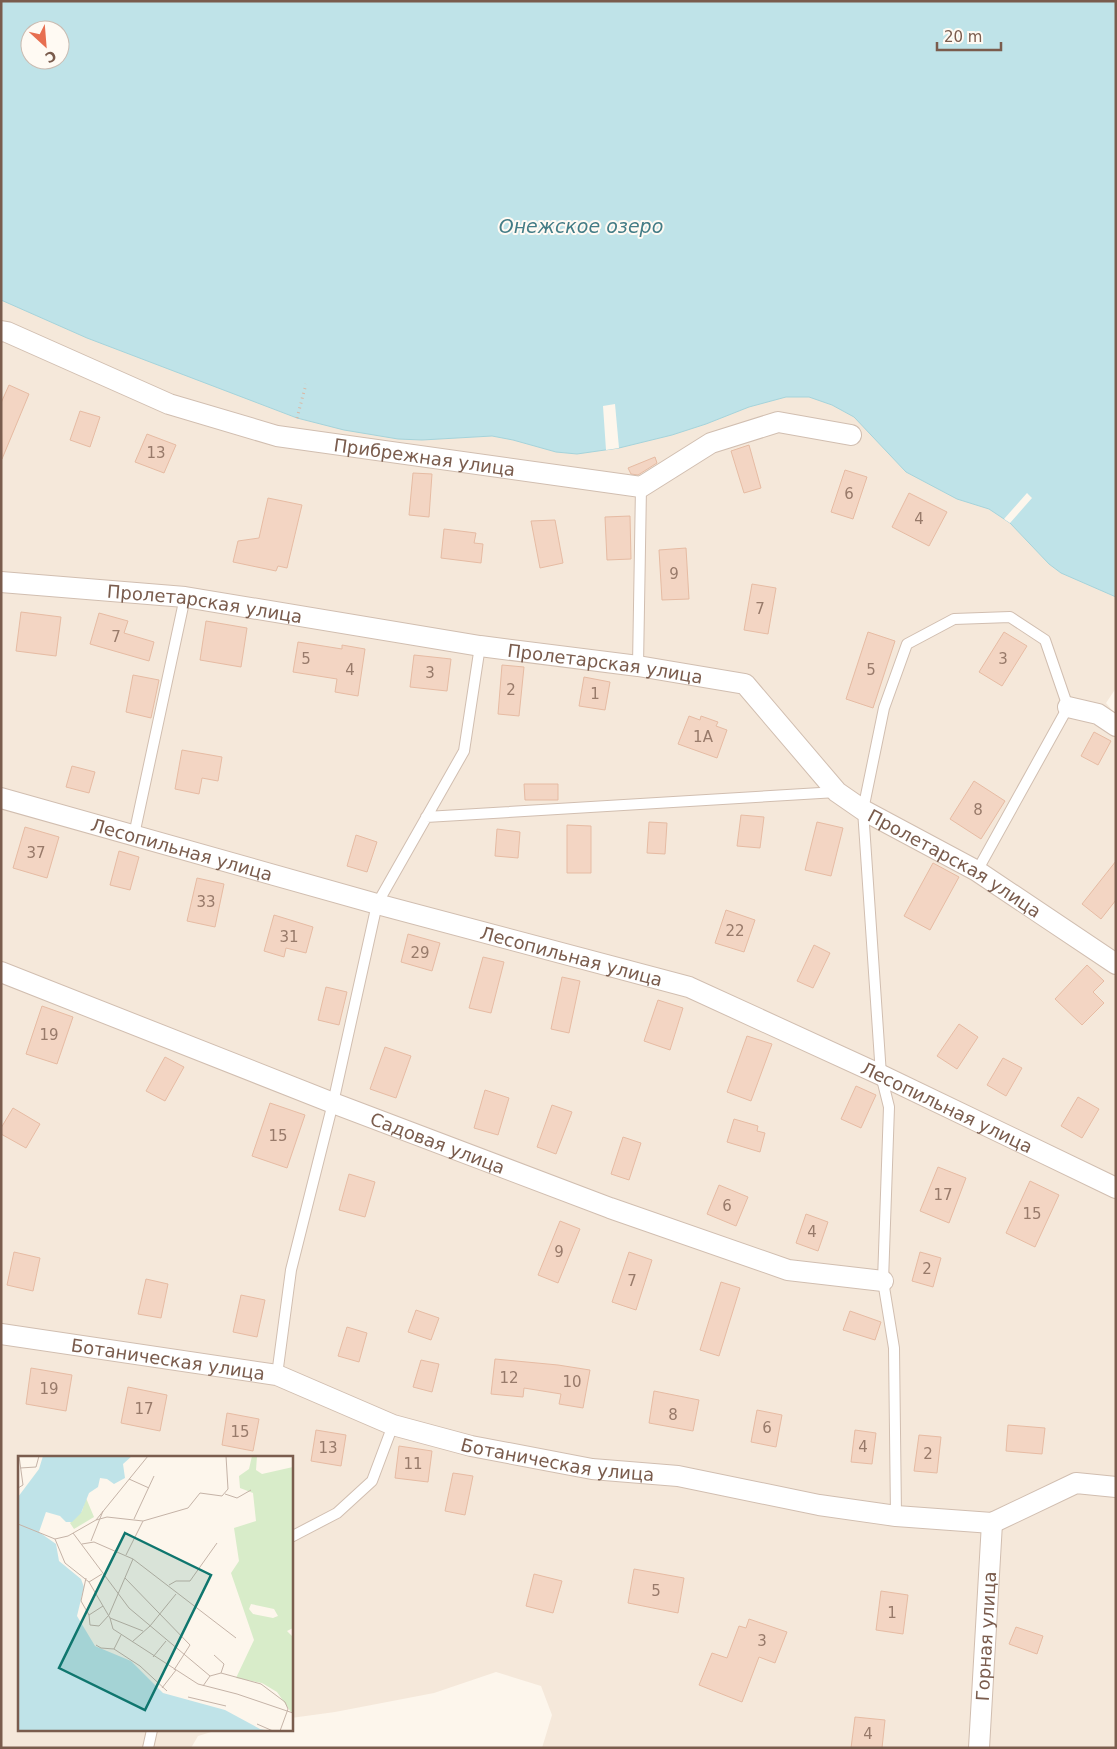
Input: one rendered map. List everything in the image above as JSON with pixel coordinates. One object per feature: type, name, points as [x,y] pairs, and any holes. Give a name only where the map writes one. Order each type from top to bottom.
[{"type":"street","name":"Прибрежная улица","points":[[1,331],[170,404],[277,436],[641,487]]},
{"type":"street","points":[[641,487],[711,444],[778,422],[851,435]]},
{"type":"street","name":"Пролетарская улица","points":[[1,582],[185,597],[480,646],[638,666],[745,684],[837,792],[863,810],[977,871],[1116,964]]},
{"type":"street","points":[[1068,707],[1098,714],[1116,726]]},
{"type":"street","name":"Лесопильная улица","points":[[1,798],[377,904],[689,988],[881,1075],[1116,1188]]},
{"type":"street","name":"Садовая улица","points":[[1,972],[333,1103],[610,1208],[788,1270],[884,1282]]},
{"type":"street","name":"Ботаническая улица","points":[[1,1334],[277,1376],[392,1425],[471,1446],[592,1469],[678,1476],[819,1505],[896,1516],[992,1523],[1076,1483],[1116,1487]]},
{"type":"street","name":"Горная улица","points":[[979,1748],[992,1523]]},
{"type":"lane","points":[[638,666],[641,487]]},
{"type":"lane","points":[[134,835],[185,597]]},
{"type":"lane","points":[[896,1516],[894,1348],[884,1282],[889,1107],[881,1075],[863,810],[884,708],[907,644],[954,619],[1010,617],[1045,640],[1068,707],[977,871]]},
{"type":"lane","points":[[277,1376],[291,1270],[333,1103],[377,904],[464,751],[480,646]]},
{"type":"lane","points":[[426,817],[837,792]]},
{"type":"lane","points":[[292,1537],[337,1513],[372,1481],[392,1425]]},
{"type":"lane","points":[[148,1748],[152,1732]]},
{"type":"path","points":[[296,418],[306,384]]},
{"type":"shaded area","points":[[1,300],[87,338],[297,418],[398,439],[422,440],[492,436],[556,452],[577,454],[619,448],[672,435],[749,407],[786,397],[809,397],[832,405],[854,417],[906,472],[957,499],[989,509],[1010,523],[1049,564],[1061,573],[1116,597],[1116,688],[1106,703],[1116,715],[1116,1748],[542,1748],[552,1715],[541,1686],[496,1672],[434,1693],[335,1712],[292,1718],[292,1456],[18,1456],[18,1732],[211,1732],[198,1736],[191,1748],[1,1748]]},
{"type":"water","name":"Онежское озеро","points":[[1,1],[1116,1],[1116,597],[1061,573],[1049,564],[1010,523],[989,509],[957,499],[906,472],[854,417],[832,405],[809,397],[786,397],[749,407],[672,435],[619,448],[577,454],[556,452],[492,436],[422,440],[398,439],[344,430],[297,418],[87,338],[1,300]]},
{"type":"pier","points":[[615,404],[619,448],[606,450],[603,406]]},
{"type":"pier","points":[[1027,493],[1032,498],[1010,523],[1004,519]]},
{"type":"building","points":[[9,385],[29,394],[2,459],[1,403]]},
{"type":"building","points":[[80,411],[100,417],[90,447],[70,440]]},
{"type":"building","points":[[147,434],[176,445],[164,473],[135,462]]},
{"type":"building","points":[[749,445],[761,488],[744,493],[731,451]]},
{"type":"building","points":[[655,457],[657,463],[638,475],[631,474],[628,468]]},
{"type":"building","points":[[845,470],[867,477],[853,519],[831,512]]},
{"type":"building","points":[[413,473],[432,474],[429,517],[409,515]]},
{"type":"building","points":[[909,493],[947,512],[929,546],[892,527]]},
{"type":"building","points":[[268,498],[302,505],[287,568],[278,566],[276,571],[233,562],[238,541],[259,538]]},
{"type":"building","points":[[630,516],[631,559],[607,560],[605,517]]},
{"type":"building","points":[[555,520],[563,563],[540,568],[531,521]]},
{"type":"building","points":[[444,529],[476,533],[474,543],[483,544],[481,563],[441,558]]},
{"type":"building","points":[[686,548],[689,599],[662,600],[659,550]]},
{"type":"building","points":[[752,584],[776,588],[768,634],[744,630]]},
{"type":"building","points":[[21,612],[61,617],[56,656],[16,651]]},
{"type":"building","points":[[99,613],[128,621],[124,633],[154,642],[149,661],[90,644]]},
{"type":"building","points":[[206,621],[247,628],[241,667],[200,660]]},
{"type":"building","points":[[868,632],[895,641],[873,708],[846,699]]},
{"type":"building","points":[[1004,632],[1027,646],[1002,686],[979,672]]},
{"type":"building","points":[[298,642],[342,649],[342,645],[365,649],[358,696],[335,692],[337,679],[293,672]]},
{"type":"building","points":[[414,655],[451,659],[447,691],[410,687]]},
{"type":"building","points":[[502,665],[524,667],[519,716],[498,714]]},
{"type":"building","points":[[133,675],[159,680],[151,718],[126,712]]},
{"type":"building","points":[[584,677],[610,682],[605,710],[579,706]]},
{"type":"building","points":[[689,716],[700,720],[701,716],[718,722],[716,726],[727,730],[717,758],[678,744]]},
{"type":"building","points":[[1094,732],[1111,741],[1098,765],[1081,756]]},
{"type":"building","points":[[182,750],[222,757],[218,781],[202,778],[199,794],[175,789]]},
{"type":"building","points":[[72,766],[95,772],[89,793],[66,787]]},
{"type":"building","points":[[974,781],[1005,801],[981,839],[950,819]]},
{"type":"building","points":[[524,784],[558,784],[558,800],[525,800]]},
{"type":"building","points":[[741,815],[764,817],[760,848],[737,846]]},
{"type":"building","points":[[649,822],[667,823],[665,854],[647,853]]},
{"type":"building","points":[[817,822],[843,828],[831,876],[805,870]]},
{"type":"building","points":[[567,825],[591,826],[591,873],[567,873]]},
{"type":"building","points":[[25,827],[59,837],[47,878],[13,868]]},
{"type":"building","points":[[497,829],[520,832],[518,858],[495,856]]},
{"type":"building","points":[[356,835],[377,842],[367,872],[347,866]]},
{"type":"building","points":[[119,851],[139,857],[130,890],[110,885]]},
{"type":"building","points":[[1116,861],[1116,900],[1101,919],[1082,904]]},
{"type":"building","points":[[933,863],[959,877],[930,930],[904,916]]},
{"type":"building","points":[[197,878],[224,884],[215,927],[187,921]]},
{"type":"building","points":[[726,910],[755,920],[744,952],[715,943]]},
{"type":"building","points":[[274,915],[313,927],[306,953],[286,948],[284,957],[264,951]]},
{"type":"building","points":[[408,934],[440,943],[432,971],[401,962]]},
{"type":"building","points":[[814,945],[830,953],[813,988],[797,981]]},
{"type":"building","points":[[483,957],[504,962],[491,1013],[469,1008]]},
{"type":"building","points":[[1087,965],[1104,981],[1093,992],[1104,1003],[1082,1025],[1055,999]]},
{"type":"building","points":[[562,977],[580,981],[569,1033],[551,1029]]},
{"type":"building","points":[[326,987],[347,992],[339,1025],[318,1020]]},
{"type":"building","points":[[658,1000],[683,1008],[670,1050],[644,1041]]},
{"type":"building","points":[[42,1006],[73,1017],[57,1064],[26,1054]]},
{"type":"building","points":[[959,1024],[978,1037],[957,1069],[937,1056]]},
{"type":"building","points":[[747,1036],[772,1044],[751,1101],[727,1092]]},
{"type":"building","points":[[385,1047],[411,1056],[396,1098],[370,1089]]},
{"type":"building","points":[[165,1057],[184,1067],[165,1101],[146,1091]]},
{"type":"building","points":[[1003,1058],[1022,1068],[1006,1096],[987,1085]]},
{"type":"building","points":[[856,1086],[876,1095],[861,1128],[841,1119]]},
{"type":"building","points":[[485,1090],[509,1098],[498,1135],[474,1128]]},
{"type":"building","points":[[1078,1097],[1099,1109],[1082,1138],[1061,1126]]},
{"type":"building","points":[[270,1103],[305,1115],[287,1168],[252,1156]]},
{"type":"building","points":[[552,1105],[572,1112],[556,1154],[537,1147]]},
{"type":"building","points":[[13,1108],[40,1124],[26,1148],[1,1134],[1,1128]]},
{"type":"building","points":[[734,1119],[758,1126],[757,1131],[765,1133],[760,1152],[727,1142]]},
{"type":"building","points":[[623,1137],[641,1143],[629,1180],[611,1174]]},
{"type":"building","points":[[938,1167],[966,1178],[949,1223],[920,1211]]},
{"type":"building","points":[[349,1174],[375,1182],[365,1217],[339,1210]]},
{"type":"building","points":[[1030,1181],[1059,1195],[1035,1247],[1006,1233]]},
{"type":"building","points":[[719,1185],[748,1197],[736,1226],[707,1214]]},
{"type":"building","points":[[806,1214],[828,1222],[818,1251],[796,1243]]},
{"type":"building","points":[[560,1221],[580,1229],[558,1283],[538,1275]]},
{"type":"building","points":[[14,1252],[40,1258],[33,1291],[7,1285]]},
{"type":"building","points":[[629,1252],[652,1260],[636,1310],[612,1302]]},
{"type":"building","points":[[920,1252],[941,1258],[933,1287],[912,1281]]},
{"type":"building","points":[[146,1279],[168,1284],[161,1318],[138,1314]]},
{"type":"building","points":[[721,1282],[740,1288],[719,1356],[700,1350]]},
{"type":"building","points":[[241,1295],[265,1300],[257,1337],[233,1332]]},
{"type":"building","points":[[416,1310],[439,1318],[431,1340],[408,1332]]},
{"type":"building","points":[[850,1311],[881,1322],[875,1340],[843,1330]]},
{"type":"building","points":[[347,1327],[367,1333],[359,1362],[338,1356]]},
{"type":"building","points":[[495,1359],[590,1370],[583,1408],[559,1404],[561,1394],[524,1388],[523,1397],[491,1394]]},
{"type":"building","points":[[421,1360],[439,1364],[432,1392],[413,1387]]},
{"type":"building","points":[[31,1368],[72,1375],[66,1411],[26,1404]]},
{"type":"building","points":[[128,1387],[167,1395],[160,1431],[121,1423]]},
{"type":"building","points":[[654,1391],[699,1400],[693,1431],[649,1423]]},
{"type":"building","points":[[757,1410],[782,1415],[776,1447],[751,1442]]},
{"type":"building","points":[[227,1413],[259,1419],[253,1451],[222,1445]]},
{"type":"building","points":[[1008,1425],[1045,1428],[1042,1454],[1006,1451]]},
{"type":"building","points":[[316,1430],[346,1435],[341,1466],[311,1461]]},
{"type":"building","points":[[855,1430],[876,1433],[872,1464],[851,1462]]},
{"type":"building","points":[[919,1435],[941,1437],[937,1473],[914,1471]]},
{"type":"building","points":[[399,1446],[432,1451],[428,1482],[395,1478]]},
{"type":"building","points":[[453,1473],[473,1476],[465,1515],[445,1511]]},
{"type":"building","points":[[634,1569],[684,1578],[678,1613],[628,1603]]},
{"type":"building","points":[[534,1574],[562,1581],[553,1613],[526,1606]]},
{"type":"building","points":[[881,1591],[908,1595],[903,1634],[876,1630]]},
{"type":"building","points":[[749,1619],[787,1632],[775,1663],[759,1657],[742,1702],[699,1685],[712,1653],[727,1658],[739,1626],[746,1628]]},
{"type":"building","points":[[1016,1627],[1043,1636],[1037,1654],[1009,1644]]},
{"type":"building","points":[[855,1717],[885,1720],[882,1748],[851,1748]]}]
